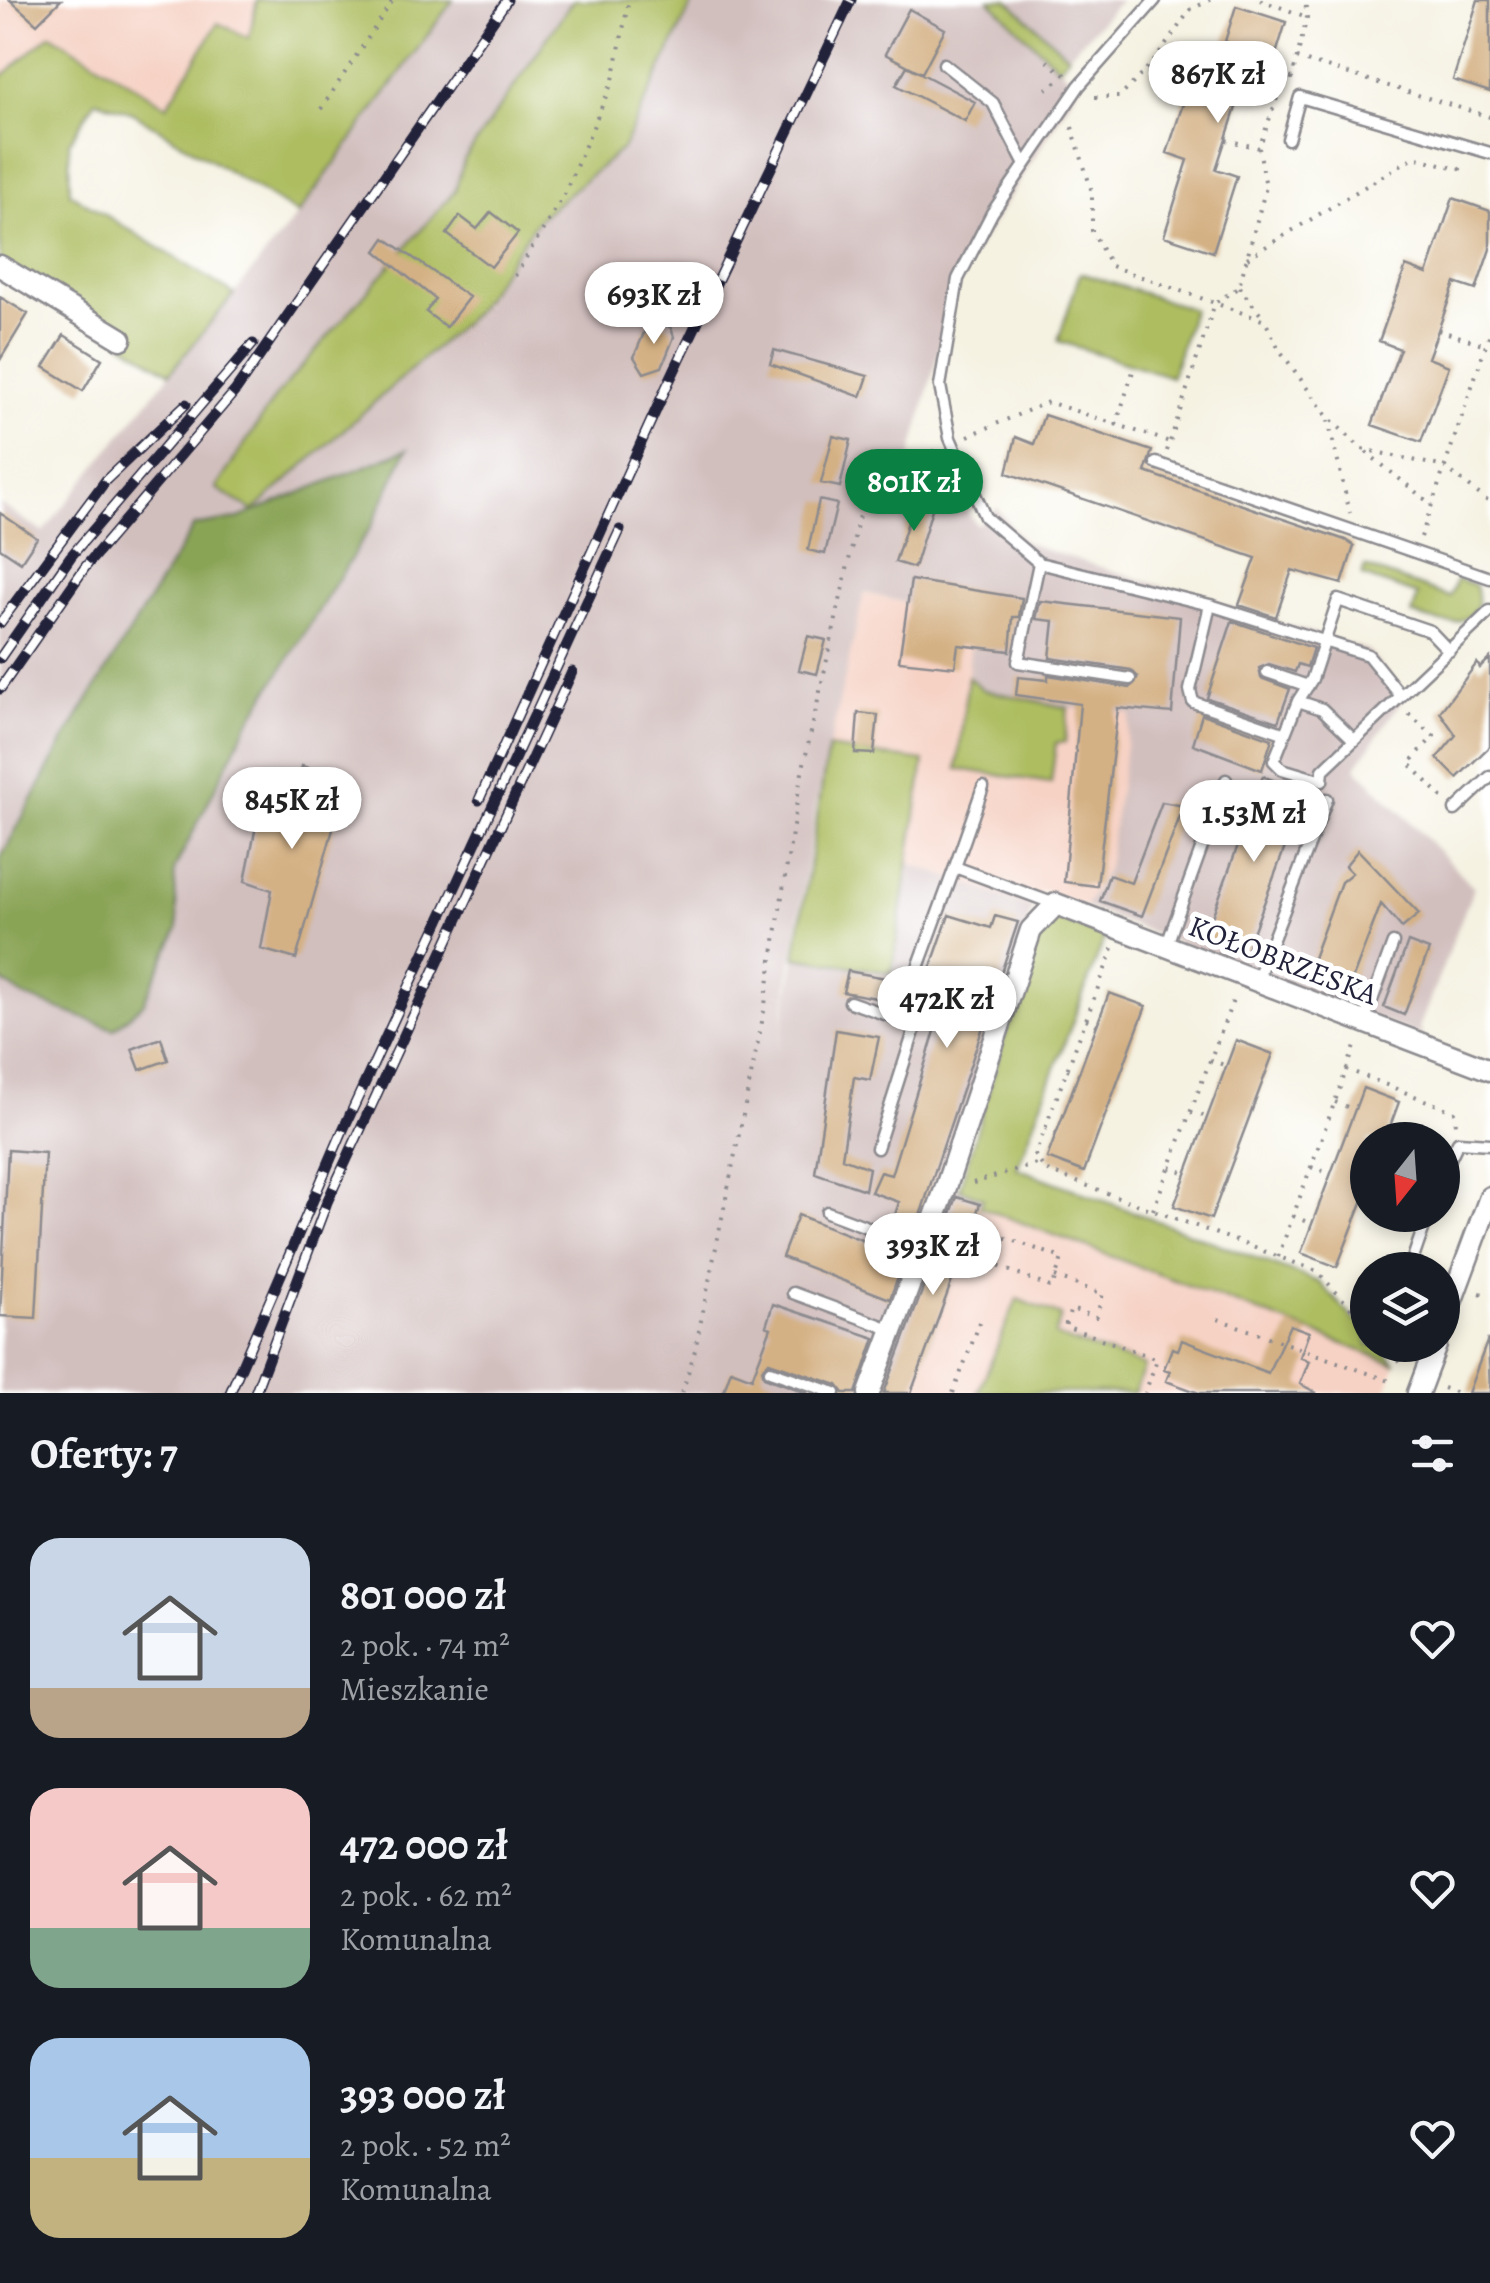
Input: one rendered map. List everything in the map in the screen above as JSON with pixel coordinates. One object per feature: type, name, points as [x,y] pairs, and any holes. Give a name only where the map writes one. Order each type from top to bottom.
[{"type":"street","points":[[0,266],[122,338]]},
{"type":"street","points":[[869,1393],[945,1190],[1031,930],[1056,904]]},
{"type":"street","name":"KOŁOBRZESKA","points":[[1056,904],[1490,1070]]},
{"type":"street","points":[[1460,1278],[1490,1197]]},
{"type":"street","points":[[1418,1393],[1430,1362]]},
{"type":"lane","points":[[1155,0],[1079,86],[992,213],[958,279],[940,386],[952,443],[985,517],[1039,562],[1210,605],[1368,655],[1398,699]]},
{"type":"lane","points":[[944,64],[994,103],[1025,165]]},
{"type":"lane","points":[[1288,140],[1300,97],[1490,153]]},
{"type":"lane","points":[[1159,464],[1490,578]]},
{"type":"lane","points":[[1039,562],[1018,662],[1130,679]]},
{"type":"lane","points":[[1448,650],[1430,631],[1338,600],[1308,686],[1274,761],[1282,769],[1322,781],[1323,770],[1490,611]]},
{"type":"lane","points":[[1210,605],[1190,690],[1193,702],[1284,733]]},
{"type":"lane","points":[[1267,672],[1308,686]]},
{"type":"lane","points":[[1298,701],[1322,709],[1354,740]]},
{"type":"lane","points":[[1455,810],[1490,777]]},
{"type":"lane","points":[[1166,948],[1226,780]]},
{"type":"lane","points":[[899,1019],[982,787]]},
{"type":"lane","points":[[1249,979],[1327,799]]},
{"type":"lane","points":[[955,867],[1056,904]]},
{"type":"lane","points":[[1364,1023],[1393,943]]},
{"type":"lane","points":[[850,1002],[916,1025],[877,1148]]},
{"type":"lane","points":[[1460,1142],[1490,1144]]},
{"type":"lane","points":[[827,1212],[923,1248]]},
{"type":"lane","points":[[793,1293],[892,1330]]},
{"type":"lane","points":[[770,1371],[835,1393]]},
{"type":"path","points":[[321,109],[392,0]]},
{"type":"path","points":[[515,276],[564,195],[613,80],[628,0]]},
{"type":"path","points":[[1079,86],[1095,96],[1120,97],[1155,60],[1190,10],[1210,0]]},
{"type":"path","points":[[1260,0],[1307,17]]},
{"type":"path","points":[[1159,464],[1170,442],[1215,304],[1240,287],[1266,188],[1259,148],[1284,76],[1292,78],[1307,17],[1305,0]]},
{"type":"path","points":[[1297,58],[1490,117]]},
{"type":"path","points":[[1046,89],[1066,74],[1047,61]]},
{"type":"path","points":[[1065,106],[1092,192],[1092,231],[1110,266],[1265,321]]},
{"type":"path","points":[[1226,140],[1259,148]]},
{"type":"path","points":[[1248,258],[1414,157],[1460,170],[1468,152]]},
{"type":"path","points":[[1240,287],[1327,416],[1432,504]]},
{"type":"path","points":[[1438,330],[1486,344]]},
{"type":"path","points":[[1416,552],[1490,333]]},
{"type":"path","points":[[1116,425],[1136,365]]},
{"type":"path","points":[[682,1393],[696,1350],[764,1017],[800,782],[859,515],[882,475],[1048,402],[1170,442]]},
{"type":"path","points":[[1327,416],[1356,532]]},
{"type":"path","points":[[1362,449],[1445,467],[1490,503]]},
{"type":"path","points":[[1398,699],[1434,736],[1409,764],[1455,810]]},
{"type":"path","points":[[1120,929],[1035,1155],[1044,1170],[1317,1271],[1350,1307]]},
{"type":"path","points":[[1153,1211],[1210,1060],[1249,979]]},
{"type":"path","points":[[1086,1020],[1098,1024]]},
{"type":"path","points":[[1278,1257],[1364,1023]]},
{"type":"path","points":[[1210,1060],[1226,1066]]},
{"type":"path","points":[[1068,1069],[1079,1074]]},
{"type":"path","points":[[1346,1070],[1455,1112],[1456,1122]]},
{"type":"path","points":[[1334,1102],[1354,1110]]},
{"type":"path","points":[[1190,1112],[1207,1117]]},
{"type":"path","points":[[1045,1128],[1057,1132]]},
{"type":"path","points":[[945,1190],[1040,1163]]},
{"type":"path","points":[[1170,1167],[1186,1173]]},
{"type":"path","points":[[1311,1167],[1331,1174]]},
{"type":"path","points":[[1293,1216],[1312,1224]]},
{"type":"path","points":[[996,1234],[1062,1258],[1055,1277],[1052,1288],[986,1262],[996,1234]]},
{"type":"path","points":[[1055,1277],[1103,1294],[1096,1317],[1070,1308],[1065,1326],[1158,1359],[1145,1393]]},
{"type":"path","points":[[1476,1291],[1490,1296]]},
{"type":"path","points":[[953,1393],[982,1317]]},
{"type":"path","points":[[1218,1319],[1390,1381]]},
{"type":"path","points":[[1400,1362],[1407,1370]]},
{"type":"path","points":[[1439,1386],[1458,1393]]},
{"type":"shaded area","points":[[0,0],[257,0],[249,39],[217,24],[167,106],[51,34],[0,77]]},
{"type":"shaded area","points":[[453,0],[573,0],[464,159],[455,191],[276,396],[217,489],[252,511],[473,314],[538,218],[623,148],[694,0],[989,0],[1079,86],[958,279],[910,460],[943,478],[977,525],[997,508],[1023,541],[1043,549],[1368,650],[1405,696],[1356,767],[1474,887],[1419,1028],[1424,1037],[1085,907],[1107,868],[1131,714],[1039,705],[983,690],[968,677],[972,618],[864,593],[817,801],[776,1062],[795,957],[892,973],[908,863],[1033,907],[942,1182],[984,1198],[912,1393],[0,1393],[0,504],[43,532],[298,214]]},
{"type":"shaded area","points":[[1008,0],[1121,0],[1068,56]]},
{"type":"shaded area","points":[[863,593],[972,619],[1132,714],[1107,868],[1085,907],[1042,890],[1027,906],[908,863],[924,761],[828,748]]},
{"type":"shaded area","points":[[980,1207],[1350,1347],[1350,1362],[1396,1364],[1385,1393],[912,1393]]},
{"type":"green space","points":[[257,0],[453,0],[298,214],[133,113],[96,100],[69,142],[70,193],[234,294],[170,373],[0,264],[0,78],[51,34],[167,106],[218,23],[249,38]]},
{"type":"green space","points":[[573,0],[694,0],[623,148],[538,219],[473,314],[253,511],[216,488],[276,396],[455,191],[464,160]]},
{"type":"green space","points":[[989,0],[1008,0],[1068,56],[1059,68]]},
{"type":"green space","points":[[1080,273],[1193,309],[1171,377],[1058,341]]},
{"type":"green space","points":[[407,449],[371,527],[247,725],[174,870],[178,929],[143,1004],[114,1029],[25,997],[0,980],[0,859],[67,735],[194,526],[236,519]]},
{"type":"green space","points":[[1365,567],[1450,597],[1457,579],[1475,585],[1479,604],[1457,622],[1412,614],[1418,595],[1362,576]]},
{"type":"green space","points":[[968,677],[984,690],[1068,708],[1065,742],[1056,743],[1051,783],[957,769]]},
{"type":"green space","points":[[828,748],[924,761],[892,973],[795,957]]},
{"type":"green space","points":[[1056,918],[1105,937],[1017,1168],[1319,1282],[1350,1315],[1350,1347],[980,1207],[983,1198],[959,1189],[1036,934]]},
{"type":"green space","points":[[1017,1299],[1061,1316],[1055,1336],[1145,1366],[1134,1393],[978,1393]]},
{"type":"building","points":[[10,0],[61,0],[37,24]]},
{"type":"building","points":[[1478,0],[1490,0],[1490,92],[1453,80]]},
{"type":"building","points":[[1236,6],[1286,22],[1262,99],[1241,92],[1216,169],[1237,176],[1213,252],[1164,236],[1188,160],[1167,153],[1192,76],[1212,83]]},
{"type":"building","points":[[909,9],[945,29],[922,73],[885,54]]},
{"type":"building","points":[[907,66],[975,102],[965,121],[896,85]]},
{"type":"building","points":[[1453,198],[1490,211],[1490,249],[1476,290],[1455,283],[1428,358],[1449,366],[1421,442],[1372,425],[1400,349],[1379,341],[1406,266],[1427,274]]},
{"type":"building","points":[[491,212],[518,233],[491,267],[447,234],[460,216],[477,229]]},
{"type":"building","points":[[385,238],[469,297],[446,327],[426,312],[435,299],[376,251]]},
{"type":"building","points":[[0,297],[28,314],[0,360]]},
{"type":"building","points":[[660,321],[671,328],[674,337],[662,367],[644,373],[634,357],[646,328]]},
{"type":"building","points":[[64,335],[102,359],[83,391],[44,367]]},
{"type":"building","points":[[774,350],[868,376],[861,397],[770,364]]},
{"type":"building","points":[[1044,415],[1152,451],[1145,472],[1345,540],[1354,546],[1342,584],[1292,570],[1276,617],[1239,605],[1256,558],[1007,473],[1016,437],[1034,444]]},
{"type":"building","points":[[833,436],[851,440],[840,487],[821,483]]},
{"type":"building","points":[[819,500],[837,504],[825,554],[808,550]]},
{"type":"building","points":[[915,500],[933,506],[914,568],[895,562]]},
{"type":"building","points":[[0,513],[37,538],[21,562],[0,548]]},
{"type":"building","points":[[911,580],[1022,598],[1019,617],[1013,617],[1010,651],[958,645],[955,667],[899,661]]},
{"type":"building","points":[[1040,601],[1180,617],[1172,713],[1118,708],[1097,886],[1064,882],[1080,704],[1016,695],[1018,677],[1048,680],[1048,675],[1130,688],[1138,677],[1131,670],[1050,658],[1054,621],[1036,619]]},
{"type":"building","points":[[1232,621],[1313,648],[1307,667],[1298,664],[1295,672],[1269,664],[1259,668],[1261,678],[1290,689],[1278,722],[1207,698]]},
{"type":"building","points":[[808,636],[826,640],[817,674],[799,670]]},
{"type":"building","points":[[1490,658],[1490,746],[1457,778],[1437,758],[1456,735],[1440,712],[1477,663],[1480,668]]},
{"type":"building","points":[[858,713],[878,715],[874,754],[855,753]]},
{"type":"building","points":[[1202,714],[1272,739],[1262,770],[1193,744]]},
{"type":"building","points":[[302,766],[347,780],[296,959],[261,949],[272,890],[245,881],[256,826],[252,825],[266,777],[297,786]]},
{"type":"building","points":[[1263,776],[1305,794],[1245,954],[1204,939]]},
{"type":"building","points":[[1162,802],[1184,806],[1142,916],[1100,901],[1109,875],[1131,883]]},
{"type":"building","points":[[1358,850],[1419,914],[1402,928],[1381,904],[1347,993],[1306,977],[1341,882],[1352,873],[1345,866]]},
{"type":"building","points":[[949,915],[991,928],[995,916],[1018,922],[918,1222],[895,1215],[899,1202],[871,1192],[880,1172],[891,1175],[942,1008],[919,1001]]},
{"type":"building","points":[[1408,942],[1429,950],[1404,1015],[1384,1007]]},
{"type":"building","points":[[848,971],[891,979],[887,1000],[843,992]]},
{"type":"building","points":[[1109,993],[1146,1006],[1084,1172],[1047,1158]]},
{"type":"building","points":[[836,1030],[879,1037],[870,1080],[854,1077],[842,1158],[869,1168],[865,1190],[815,1173]]},
{"type":"building","points":[[161,1038],[168,1060],[140,1070],[132,1049]]},
{"type":"building","points":[[1236,1040],[1273,1054],[1211,1219],[1174,1206]]},
{"type":"building","points":[[1363,1088],[1399,1102],[1392,1122],[1350,1122]]},
{"type":"building","points":[[1350,1123],[1351,1232],[1337,1267],[1301,1253]]},
{"type":"building","points":[[8,1150],[45,1153],[36,1318],[0,1316]]},
{"type":"building","points":[[957,1197],[980,1204],[911,1393],[884,1393]]},
{"type":"building","points":[[798,1215],[905,1257],[890,1299],[782,1257]]},
{"type":"building","points":[[773,1304],[875,1338],[856,1393],[844,1393],[838,1385],[769,1362],[762,1369],[764,1377],[808,1393],[723,1393],[731,1370],[752,1378],[771,1328],[766,1326]]},
{"type":"building","points":[[1290,1325],[1309,1332],[1300,1357],[1309,1361],[1300,1384],[1317,1393],[1199,1393],[1166,1381],[1170,1371],[1164,1369],[1172,1348],[1178,1350],[1182,1340],[1268,1373]]},
{"type":"building","points":[[1488,1339],[1490,1393],[1468,1393]]},
{"type":"railway","points":[[0,689],[86,566],[236,390],[507,0]]},
{"type":"railway","points":[[479,800],[666,388],[851,0]]},
{"type":"railway","points":[[0,658],[71,556],[253,344]]},
{"type":"railway","points":[[0,623],[106,480],[186,404]]},
{"type":"railway","points":[[230,1393],[343,1130],[620,530]]},
{"type":"railway","points":[[255,1393],[327,1202],[572,672]]}]
